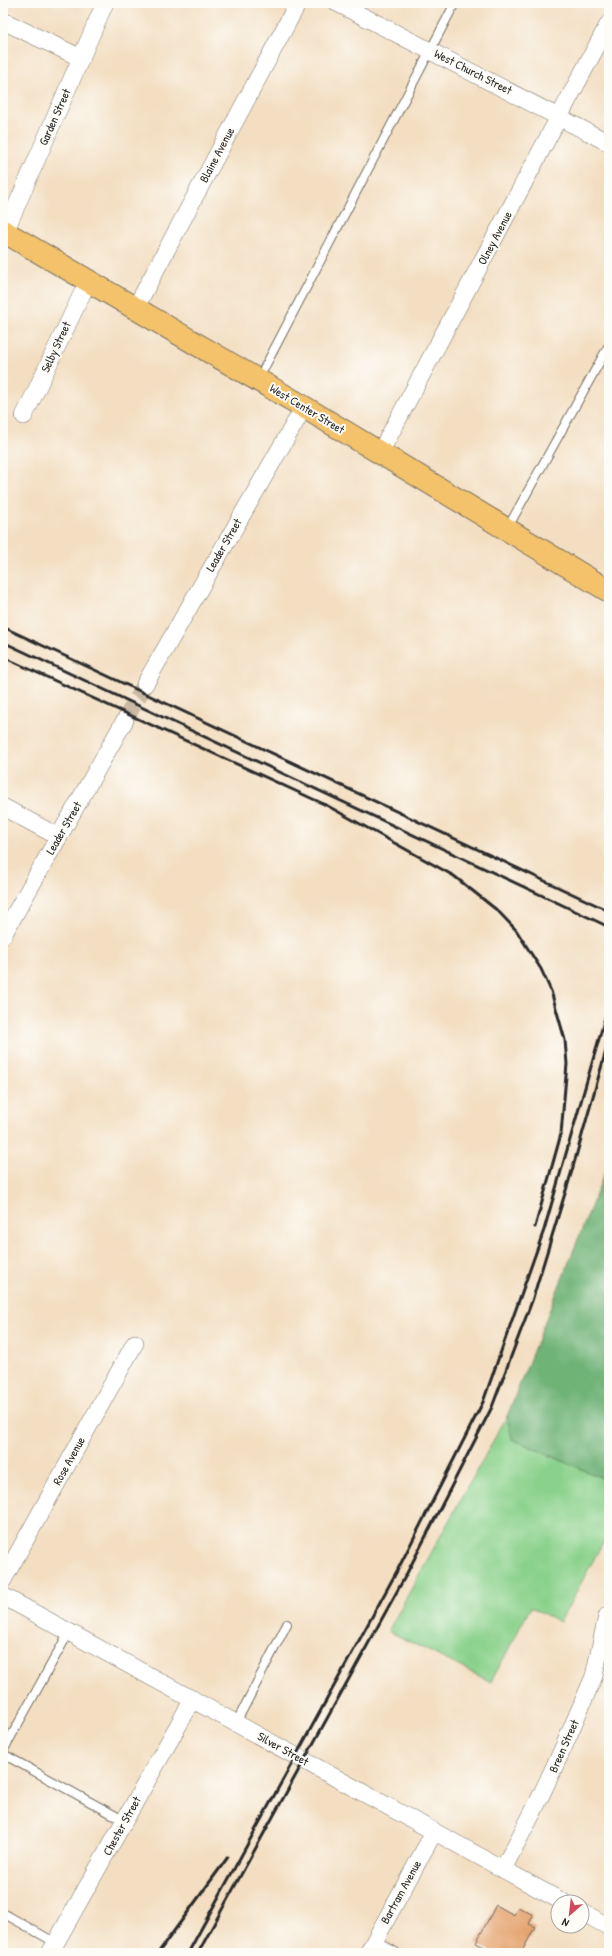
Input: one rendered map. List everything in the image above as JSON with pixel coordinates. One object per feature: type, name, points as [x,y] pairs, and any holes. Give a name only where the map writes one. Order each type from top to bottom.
[{"type":"main road","name":"West Center Street","points":[[4,231],[89,279],[609,591]]},
{"type":"street","name":"Garden Street","points":[[4,231],[105,3]]},
{"type":"street","name":"Blaine Avenue","points":[[136,307],[298,3]]},
{"type":"street","name":"West Church Street","points":[[337,3],[560,116],[609,143]]},
{"type":"street","points":[[3,21],[81,58]]},
{"type":"street","name":"Olney Avenue","points":[[380,453],[609,23]]},
{"type":"street","name":"Selby Street","points":[[24,416],[89,279]]},
{"type":"street","name":"Leader Street","points":[[145,684],[304,407]]},
{"type":"street","points":[[574,570],[599,577],[609,577]]},
{"type":"street","name":"Leader Street","points":[[3,936],[126,720]]},
{"type":"street","points":[[3,807],[59,837]]},
{"type":"street","name":"Rose Avenue","points":[[3,1580],[135,1343]]},
{"type":"street","name":"Silver Street","points":[[3,1596],[550,1895]]},
{"type":"street","name":"Breen Street","points":[[503,1869],[539,1802],[594,1676],[607,1616]]},
{"type":"street","name":"Chester Street","points":[[53,1948],[193,1699]]},
{"type":"street","name":"Bartram Avenue","points":[[372,1947],[434,1832]]},
{"type":"street","points":[[590,1916],[609,1927]]},
{"type":"lane","points":[[258,380],[455,3]]},
{"type":"lane","points":[[507,530],[609,345]]},
{"type":"lane","points":[[236,1723],[287,1624]]},
{"type":"lane","points":[[3,1751],[69,1632]]},
{"type":"lane","points":[[3,1754],[125,1821]]},
{"type":"lane","points":[[3,1913],[53,1948]]},
{"type":"lane","points":[[372,1947],[397,1953]]},
{"type":"green space","points":[[609,1167],[609,1481],[512,1439],[507,1416],[605,1172]]},
{"type":"green space","points":[[507,1416],[512,1439],[609,1481],[609,1531],[560,1622],[531,1607],[491,1682],[388,1631]]},
{"type":"building","points":[[496,1905],[514,1915],[518,1907],[533,1915],[529,1924],[535,1927],[521,1953],[495,1953],[476,1943]]},
{"type":"tunnel","points":[[125,720],[145,684]]},
{"type":"railway","points":[[3,627],[609,911]]},
{"type":"railway","points":[[3,642],[609,927]]},
{"type":"railway","points":[[3,657],[326,805],[454,876],[498,911],[516,930],[541,969],[551,991],[565,1040],[567,1064],[561,1134],[535,1227]]},
{"type":"railway","points":[[188,1953],[397,1571],[483,1402],[544,1230],[609,1004]]},
{"type":"railway","points":[[198,1953],[406,1575],[492,1407],[532,1301],[571,1174],[609,1040]]},
{"type":"railway","points":[[158,1953],[228,1857]]}]
